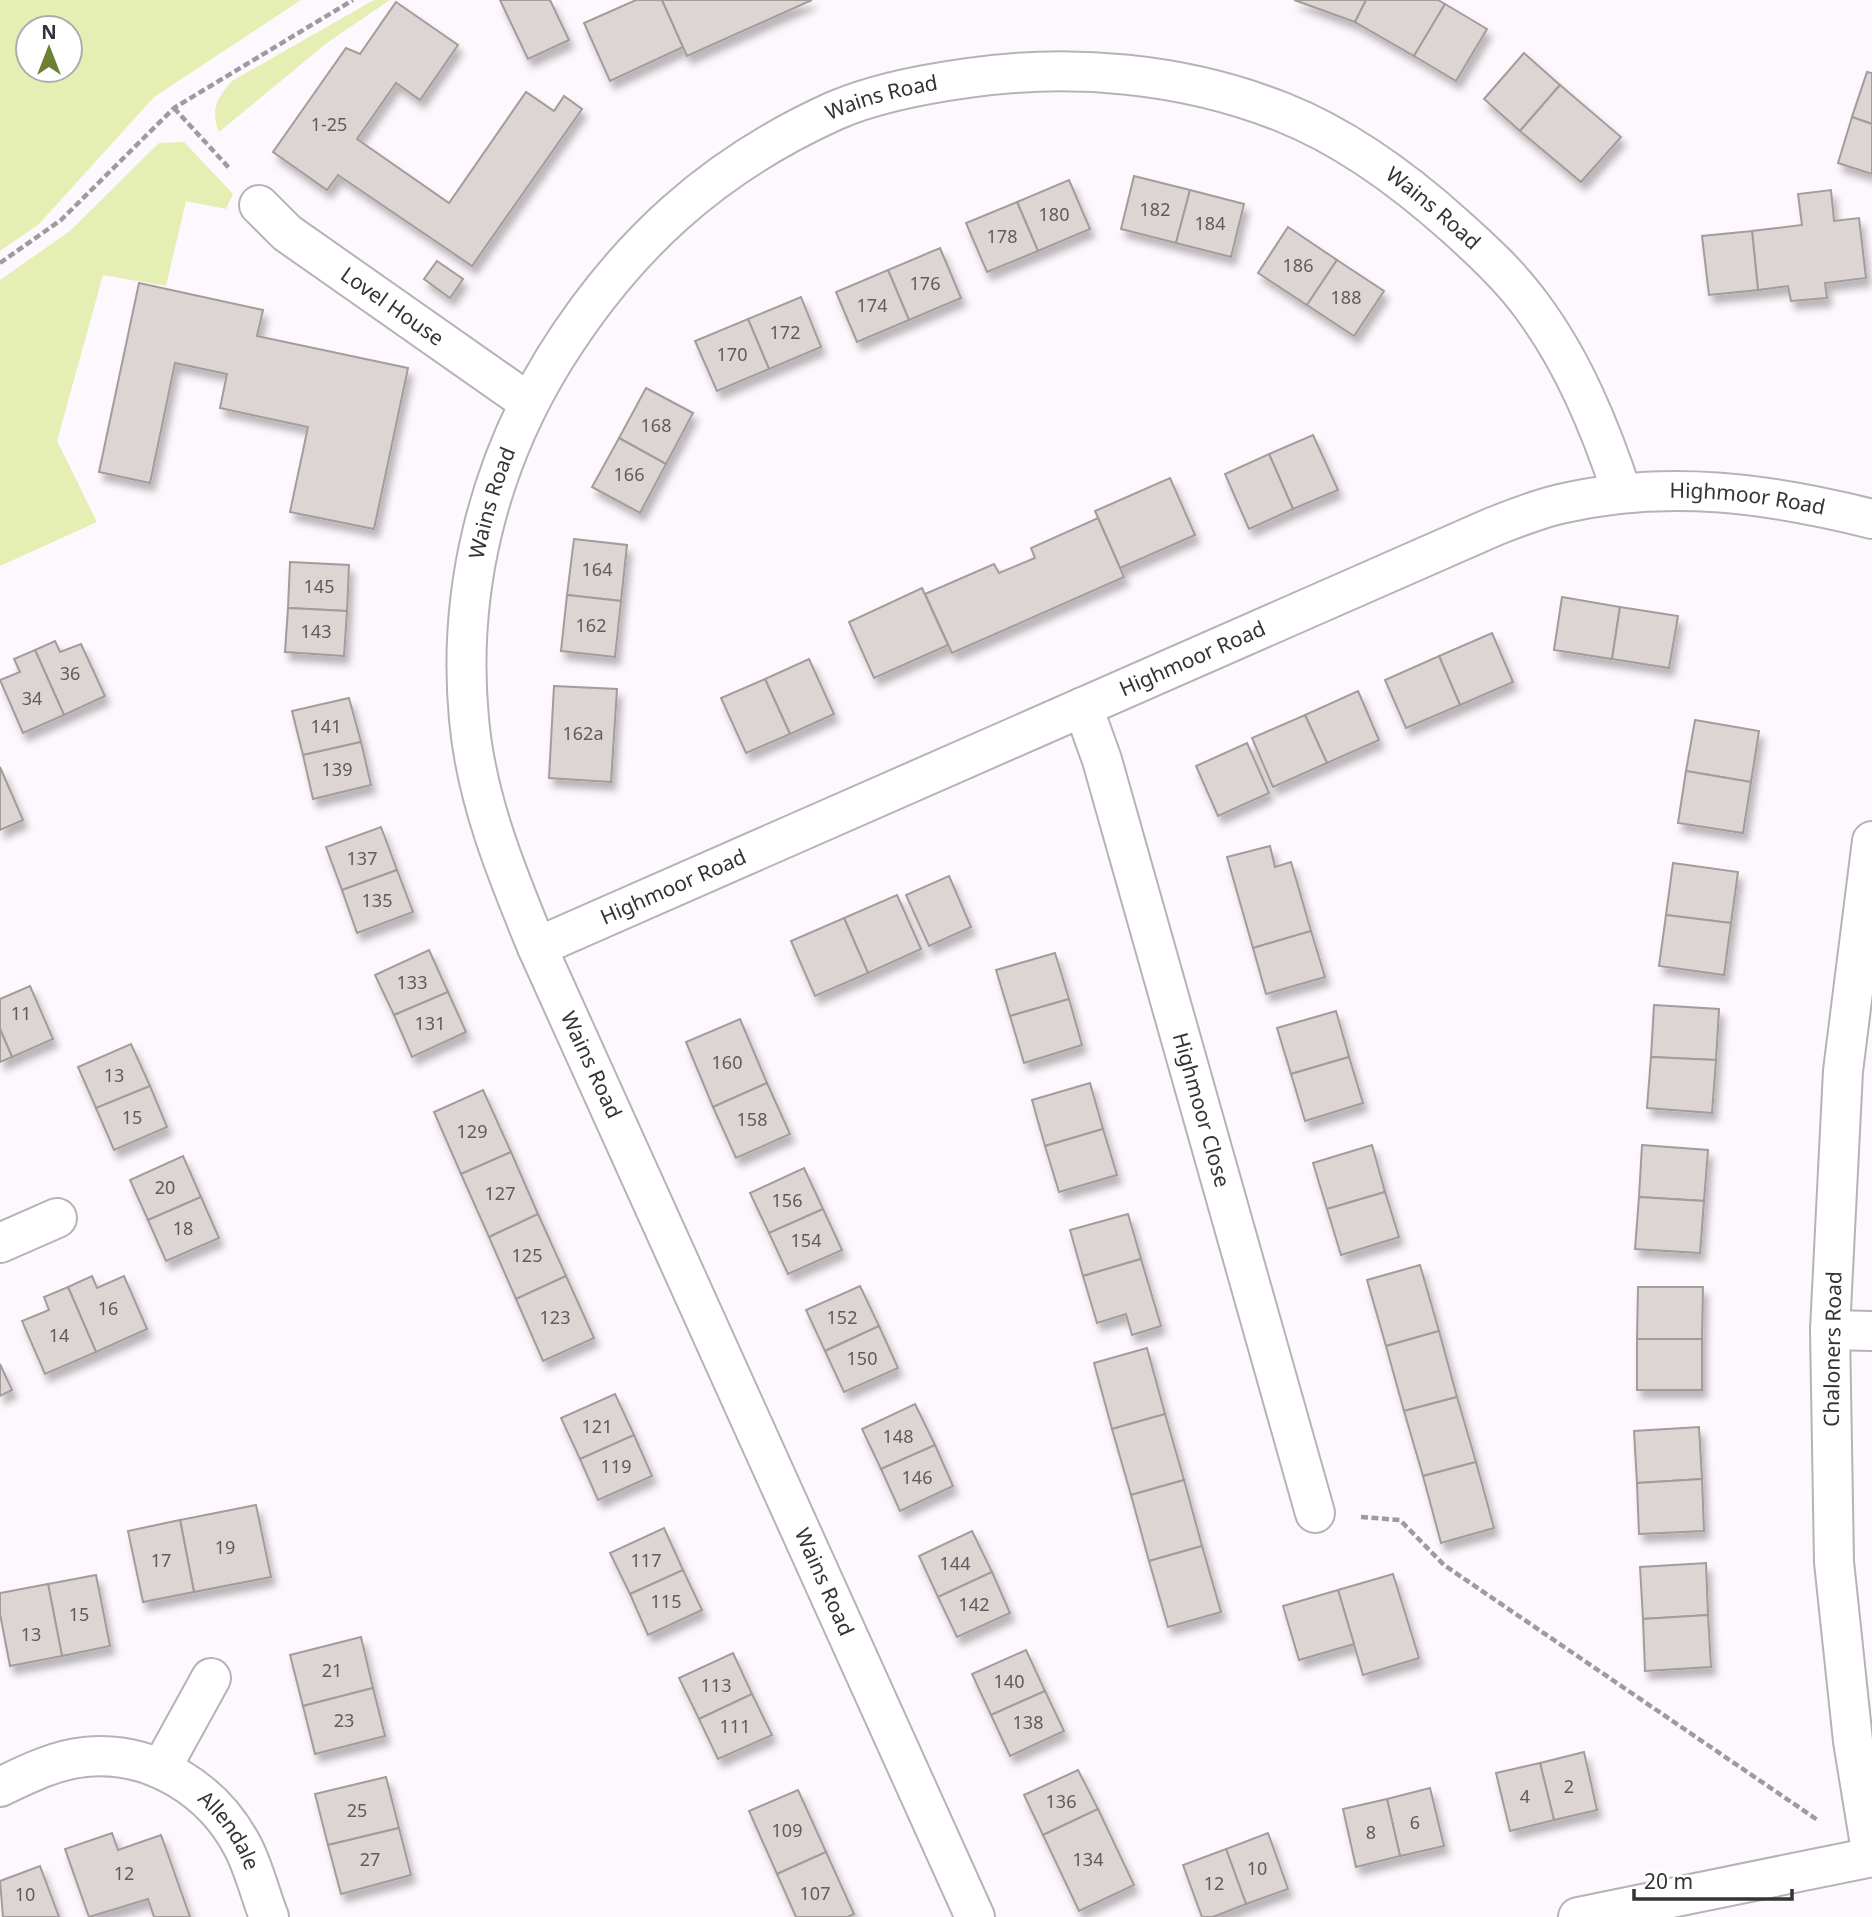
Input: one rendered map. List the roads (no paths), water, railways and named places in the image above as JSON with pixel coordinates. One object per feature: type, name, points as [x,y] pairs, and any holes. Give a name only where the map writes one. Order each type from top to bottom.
[{"type":"street","name":"Wains Road","points":[[975,1917],[537,947],[507,874],[483,799],[469,724],[465,659],[473,575],[489,501],[528,402],[577,324],[632,253],[692,197],[759,151],[837,110],[920,85],[1010,72],[1113,73],[1201,87],[1283,112],[1356,151],[1422,197],[1482,250],[1531,305],[1576,379],[1602,433],[1622,493]]},
{"type":"street","name":"Lovel House","points":[[260,205],[288,233],[528,402]]},
{"type":"street","name":"Highmoor Road","points":[[537,947],[1494,526],[1558,504],[1622,493],[1691,489],[1759,494],[1872,519]]},
{"type":"street","name":"Highmoor Close","points":[[1083,707],[1102,760],[1315,1513]]},
{"type":"street","name":"Chaloners Road","points":[[1872,841],[1843,1071],[1830,1330],[1833,1562],[1853,1741],[1872,1857]]},
{"type":"street","points":[[2,1236],[57,1218]]},
{"type":"street","points":[[1830,1330],[1872,1331]]},
{"type":"street","points":[[162,1767],[211,1678]]},
{"type":"street","name":"Allendale","points":[[0,1787],[46,1765],[85,1757],[123,1758],[162,1767],[199,1793],[224,1817],[243,1847],[269,1917]]},
{"type":"street","points":[[1578,1917],[1872,1857]]}]
